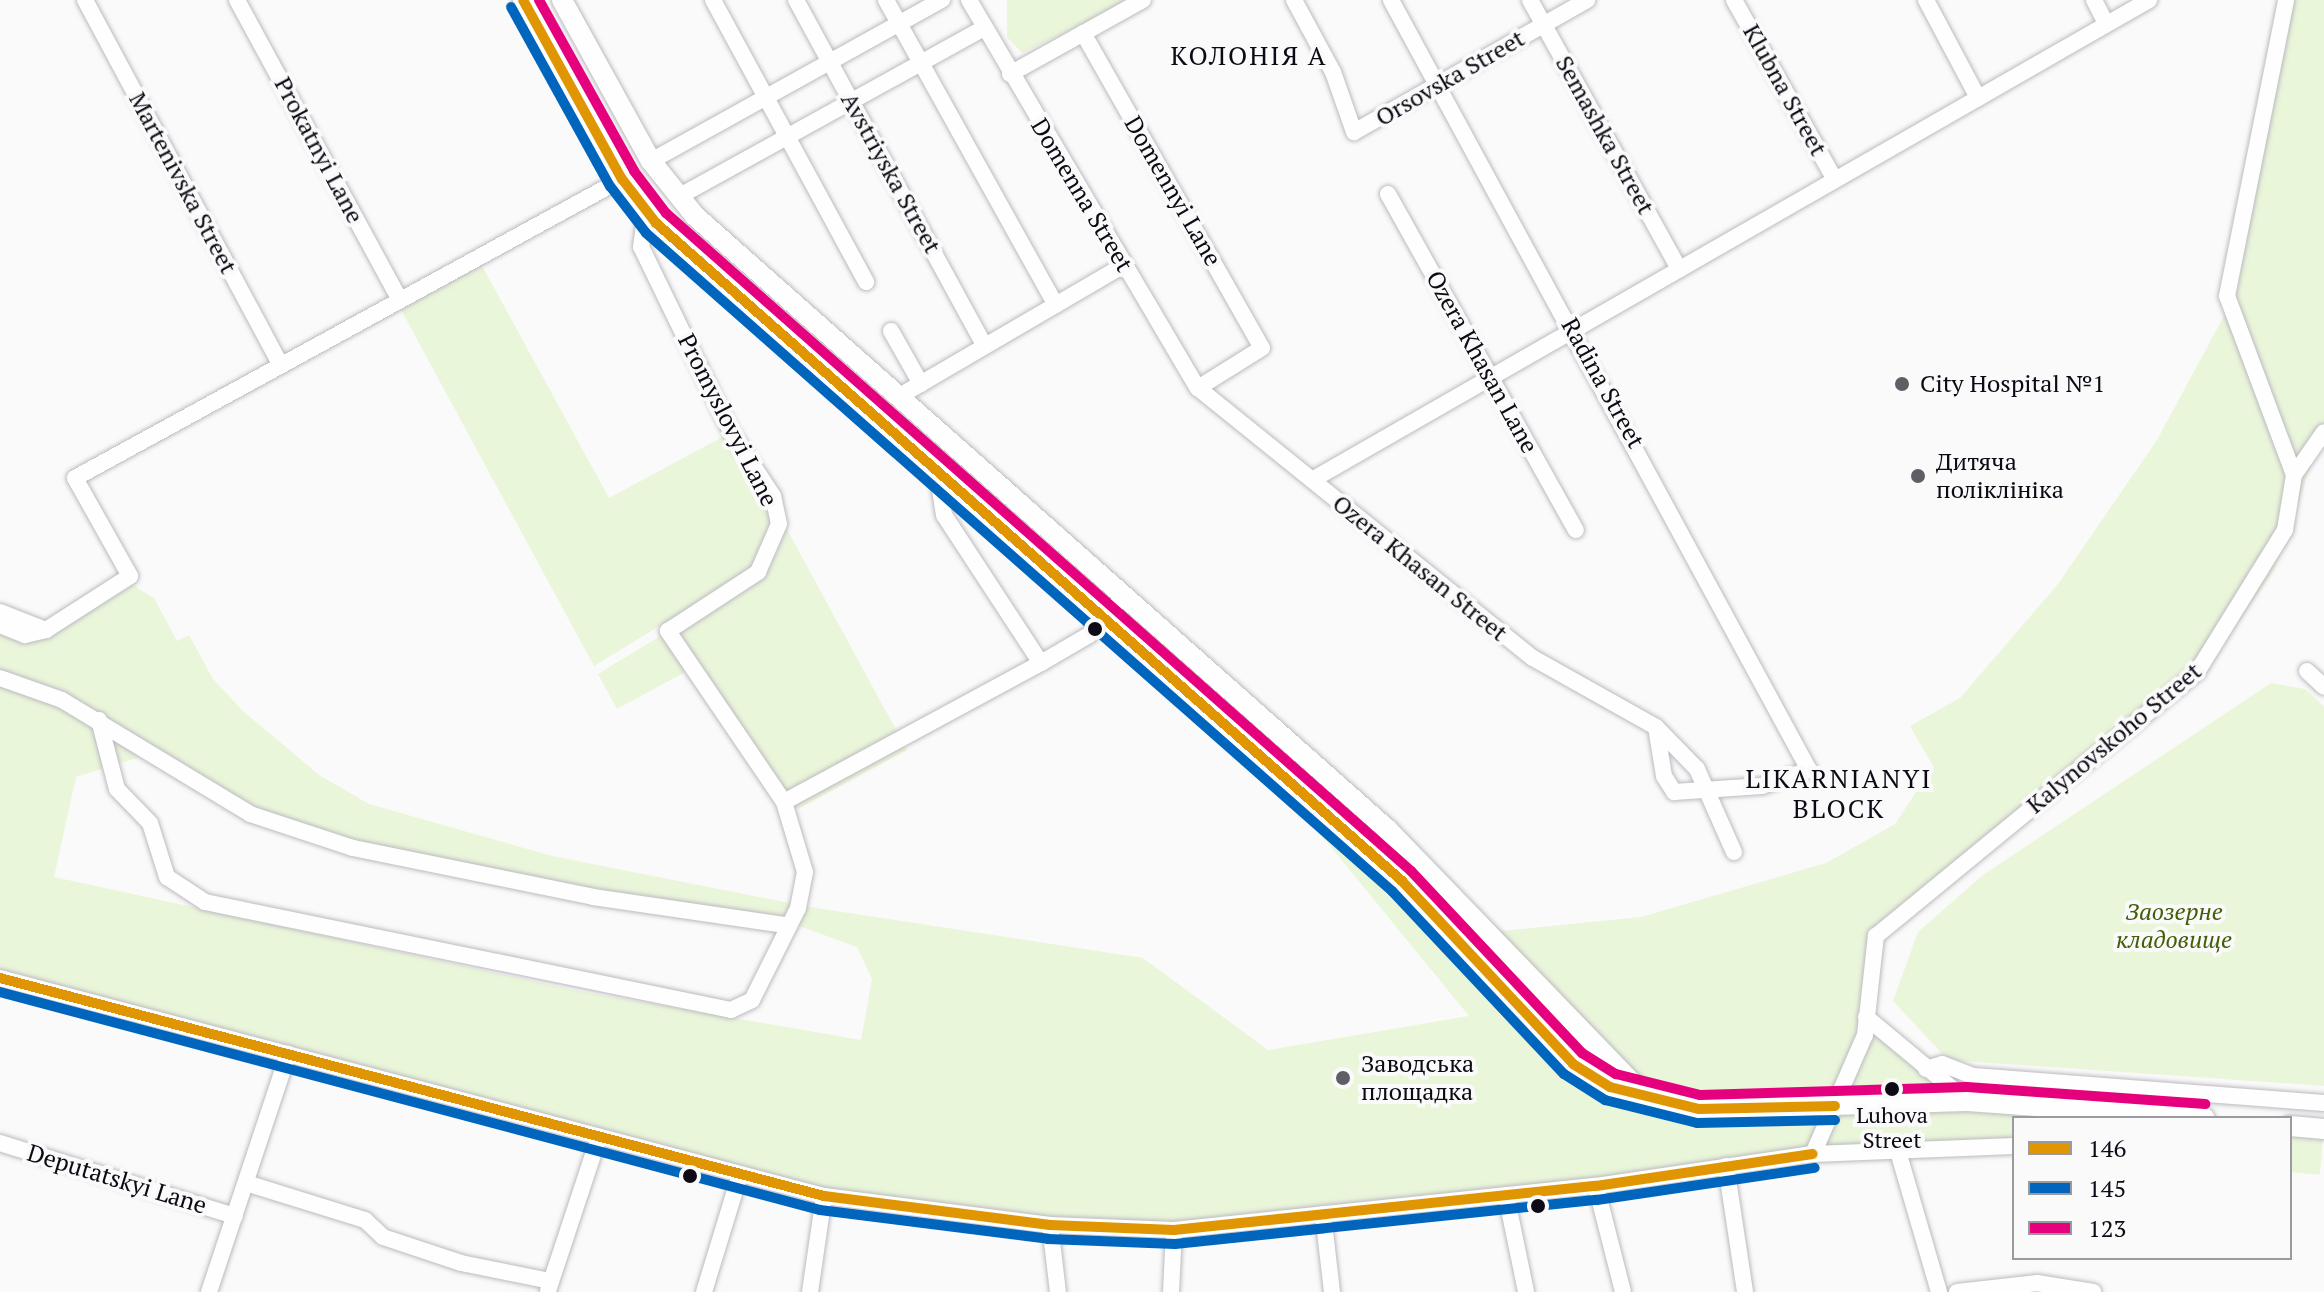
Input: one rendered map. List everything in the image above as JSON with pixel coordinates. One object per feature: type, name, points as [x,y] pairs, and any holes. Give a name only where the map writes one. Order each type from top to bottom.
[{"type":"main road","points":[[523,0],[622,179],[646,212],[1402,881],[1573,1064],[1610,1087],[1721,1110],[1967,1101],[2176,1116]]},
{"type":"main road","points":[[562,0],[651,161],[678,197],[898,397],[1387,829],[1647,1097]]},
{"type":"main road","points":[[871,413],[898,397]]},
{"type":"main road","points":[[2292,1126],[2324,1129]]},
{"type":"street","name":"Martenivska Street","points":[[85,0],[281,365]]},
{"type":"street","name":"Prokatnyi Lane","points":[[237,0],[400,300]]},
{"type":"street","points":[[713,0],[866,282]]},
{"type":"street","name":"Avstriyska Street","points":[[796,0],[985,346]]},
{"type":"street","points":[[886,0],[1056,305]]},
{"type":"street","points":[[651,161],[942,0]]},
{"type":"street","name":"Domenna Street","points":[[969,0],[1198,388]]},
{"type":"street","points":[[1010,74],[1143,0]]},
{"type":"street","name":"Orsovska Street","points":[[1294,0],[1333,72],[1354,132],[1587,0]]},
{"type":"street","name":"Radina Street","points":[[1391,0],[1573,330],[1809,770],[1762,786],[1706,790]]},
{"type":"street","name":"Semashka Street","points":[[1530,0],[1679,269]]},
{"type":"street","name":"Klubna Street","points":[[1734,0],[1835,180]]},
{"type":"street","points":[[1926,0],[1978,98]]},
{"type":"street","points":[[2094,0],[2106,24]]},
{"type":"street","points":[[1312,480],[2149,0]]},
{"type":"street","name":"Kalynovskoho Street","points":[[1813,1154],[1857,1060],[1866,1017],[1868,959],[1889,920],[2156,708],[2214,653],[2285,530],[2294,475],[2233,323],[2227,283],[2286,0]]},
{"type":"street","points":[[678,197],[984,28]]},
{"type":"street","name":"Domennyi Lane","points":[[1083,33],[1262,348],[1198,388]]},
{"type":"street","points":[[0,625],[25,635],[46,630],[130,576],[75,478],[622,179]]},
{"type":"street","name":"Ozera Khasan Lane","points":[[1388,194],[1576,530]]},
{"type":"street","name":"Promyslovyi Lane","points":[[646,212],[641,247],[731,432],[773,496],[779,524],[758,572],[668,631],[784,802]]},
{"type":"street","points":[[898,397],[1124,265]]},
{"type":"street","points":[[891,331],[921,384]]},
{"type":"street","name":"Ozera Khasan Street","points":[[1198,388],[1533,658],[1656,727],[1683,748],[1734,852]]},
{"type":"street","points":[[2294,475],[2324,432]]},
{"type":"street","points":[[937,471],[944,515],[1041,663]]},
{"type":"street","points":[[99,720],[117,789],[150,823],[167,877],[205,902],[731,1010],[752,1000],[766,981],[805,872],[784,802],[1041,663],[1104,619],[1124,596]]},
{"type":"street","points":[[0,612],[46,630]]},
{"type":"street","points":[[2307,671],[2324,687]]},
{"type":"street","points":[[0,678],[99,720],[250,814],[353,848],[593,897],[786,925]]},
{"type":"street","points":[[1656,727],[1668,786],[1683,794],[1706,790]]},
{"type":"street","points":[[0,978],[824,1196],[1050,1225],[1174,1230],[1596,1186],[1813,1154],[1899,1155],[2012,1146]]},
{"type":"street","points":[[1866,1017],[1967,1101]]},
{"type":"street","points":[[209,1292],[288,1054]]},
{"type":"street","points":[[1926,1069],[1942,1064],[1974,1076],[2324,1103]]},
{"type":"street","points":[[246,1183],[365,1220],[383,1237],[549,1287],[599,1137]]},
{"type":"street","name":"Deputatskyi Lane","points":[[0,1143],[235,1216]]},
{"type":"street","points":[[1899,1155],[1939,1292]]},
{"type":"street","points":[[1726,1166],[1745,1292]]},
{"type":"street","points":[[704,1292],[740,1174]]},
{"type":"street","points":[[1596,1186],[1623,1292]]},
{"type":"street","points":[[1506,1195],[1526,1292]]},
{"type":"street","points":[[810,1292],[824,1196]]},
{"type":"street","points":[[1323,1214],[1332,1292]]},
{"type":"street","points":[[1050,1225],[1058,1292]]},
{"type":"street","points":[[1171,1292],[1174,1230]]},
{"type":"street","points":[[1957,1292],[2037,1283],[2093,1292]]},
{"type":"green space","points":[[1007,0],[1133,0],[1022,53],[1007,37]]},
{"type":"green space","points":[[2292,0],[2324,0],[2324,428],[2275,569],[2216,655],[1886,930],[1868,1009],[1832,1099],[1725,1101],[1645,1087],[1491,932],[1641,917],[1826,863],[1895,824],[1933,766],[1910,726],[1960,698],[2058,584],[2157,440],[2231,303]]},
{"type":"green space","points":[[481,264],[609,498],[726,435],[770,500],[774,523],[754,568],[594,666],[400,308]]},
{"type":"green space","points":[[784,524],[907,750],[798,809],[700,664],[617,709],[598,674],[761,575],[778,551]]},
{"type":"green space","points":[[129,583],[154,598],[177,641],[189,635],[213,679],[243,711],[319,775],[369,804],[552,856],[810,907],[1143,958],[1268,1050],[1469,1016],[1268,770],[1398,886],[1569,1066],[1655,1100],[2136,1116],[2012,1116],[2012,1146],[1828,1157],[1174,1230],[824,1196],[0,978],[0,631],[25,641]],"holes":[[[159,751],[252,811],[450,868],[788,922],[857,947],[872,979],[861,1040],[579,991],[54,877],[76,777]]]},
{"type":"green space","name":"Заозерне кладовище","points":[[2271,683],[2305,689],[2324,706],[2324,1086],[1948,1060],[1893,1001],[1918,932],[1983,875]]},
{"type":"green space","points":[[1876,1020],[1972,1096],[1844,1098]]},
{"type":"green space","points":[[2292,1126],[2324,1129],[2320,1175],[2292,1172]]},
{"type":"transit line","name":"146","points":[[523,0],[622,179],[656,223],[1402,881],[1573,1064],[1610,1087],[1699,1109],[1835,1106]]},
{"type":"transit line","name":"123","points":[[539,0],[634,171],[666,213],[1411,871],[1582,1053],[1616,1074],[1700,1095],[1967,1087],[2205,1104]]},
{"type":"transit line","name":"145","points":[[511,7],[610,186],[646,233],[1392,891],[1564,1074],[1605,1100],[1697,1123],[1835,1120]]},
{"type":"transit line","name":"146","points":[[0,978],[824,1196],[1050,1225],[1174,1230],[1596,1186],[1813,1154]]},
{"type":"transit line","name":"145","points":[[0,992],[820,1210],[1048,1239],[1175,1244],[1597,1200],[1815,1168]]},
{"type":"place","name":"City Hospital №1","points":[[1902,384]]},
{"type":"place","name":"Дитяча поліклініка","points":[[1918,476]]},
{"type":"place","name":"Заводська площадка","points":[[1343,1078]]},
{"type":"place","name":"Luhova Street","points":[[1892,1089]]},
{"type":"district","name":"КОЛОНІЯ А","points":[[1249,56]]},
{"type":"district","name":"LIKARNIANYI BLOCK","points":[[1839,794]]}]
